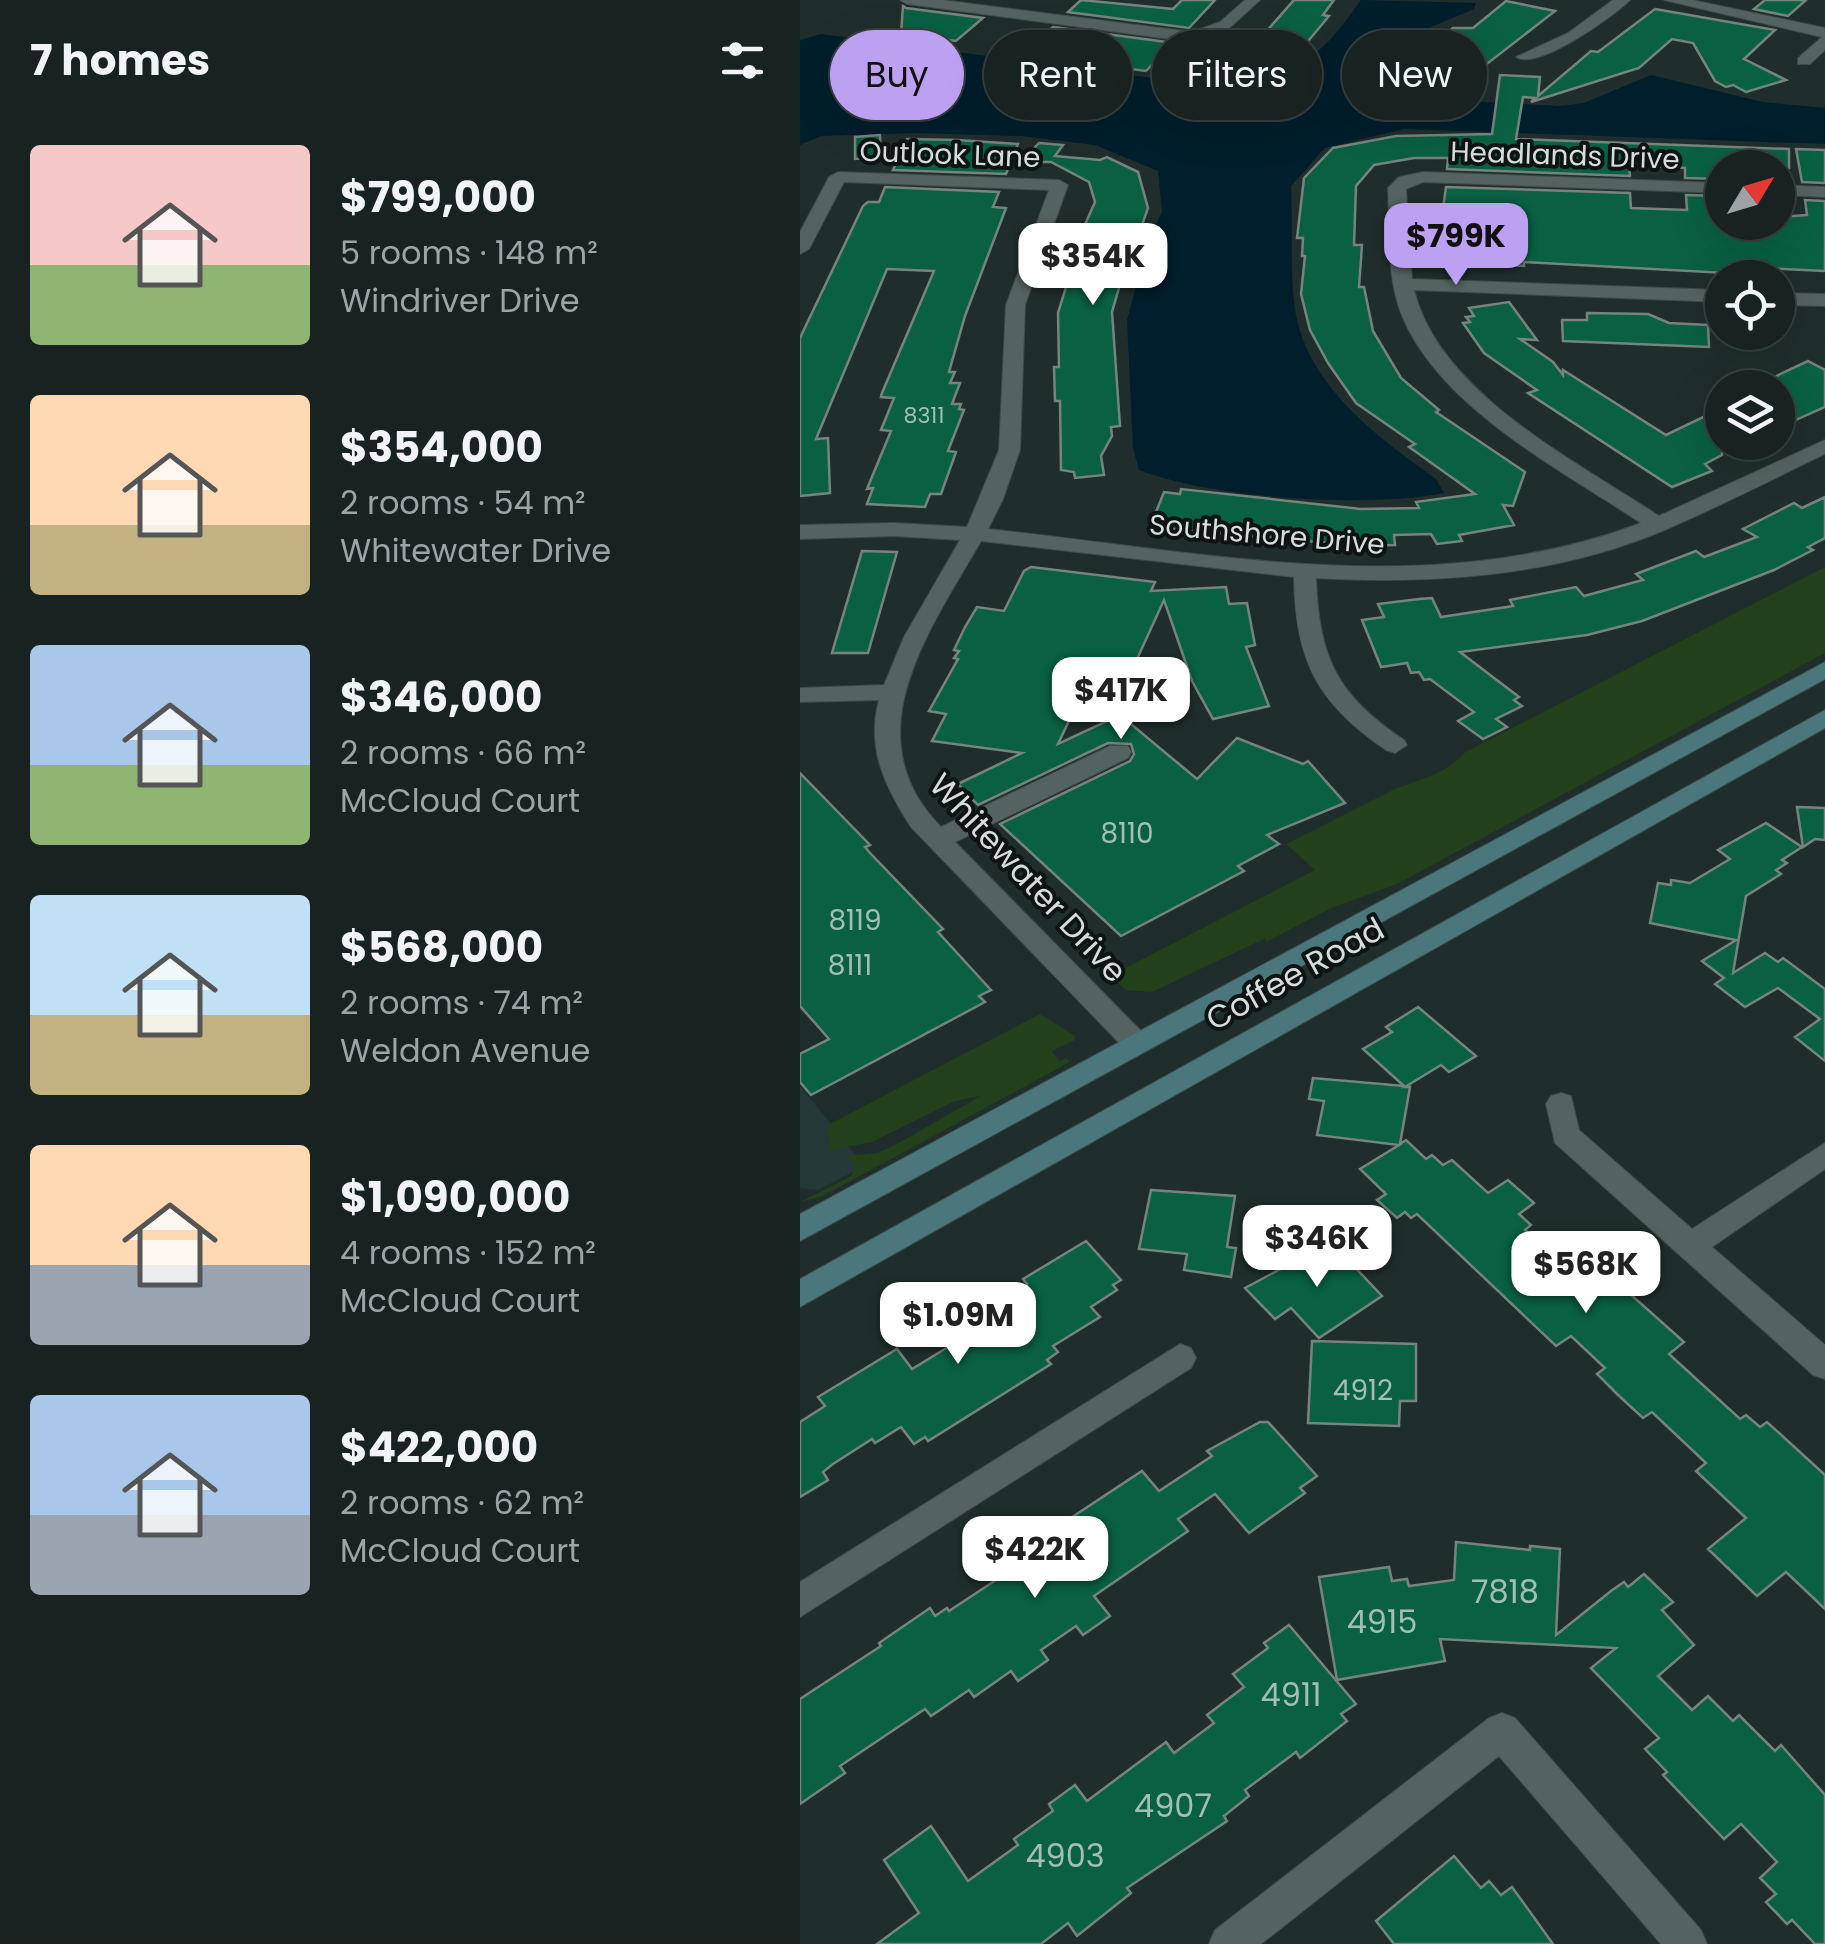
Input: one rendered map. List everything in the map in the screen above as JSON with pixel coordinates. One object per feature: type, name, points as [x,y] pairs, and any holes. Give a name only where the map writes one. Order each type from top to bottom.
[{"type":"main road","name":"Coffee Road","points":[[800,1229],[1825,670]]},
{"type":"main road","name":"Coffee Road","points":[[800,1294],[1825,718]]},
{"type":"street","points":[[906,0],[1192,37],[1211,36],[1224,29],[1253,0]]},
{"type":"street","points":[[1028,16],[1045,0]]},
{"type":"street","points":[[1524,57],[1573,36],[1623,0]]},
{"type":"street","points":[[1671,0],[1825,33]]},
{"type":"street","points":[[1804,61],[1825,41]]},
{"type":"street","name":"Outlook Lane","points":[[800,249],[838,178],[1060,185]]},
{"type":"street","name":"Headlands Drive","points":[[1405,284],[1397,188],[1405,181],[1434,178],[1705,187]]},
{"type":"street","name":"Whitewater Drive","points":[[1060,185],[1013,323],[1011,437],[1006,464],[901,667],[892,692],[886,738],[902,792],[938,839],[1136,1043]]},
{"type":"street","points":[[1795,191],[1825,192]]},
{"type":"street","points":[[1659,524],[1484,406],[1459,384],[1422,339],[1412,317],[1405,284],[1705,295]]},
{"type":"street","points":[[1795,299],[1825,300]]},
{"type":"street","name":"Southshore Drive","points":[[800,532],[877,529],[972,535],[1305,573],[1405,575],[1511,565],[1600,546],[1659,524],[1825,446]]},
{"type":"street","points":[[1305,573],[1310,638],[1336,700],[1361,724],[1395,745]]},
{"type":"street","points":[[800,695],[892,692]]},
{"type":"street","points":[[938,839],[1120,752]]},
{"type":"street","points":[[1561,1104],[1565,1134],[1825,1365]]},
{"type":"street","points":[[1690,1246],[1825,1154]]},
{"type":"street","points":[[800,1601],[1180,1358]]},
{"type":"street","points":[[1229,1944],[1502,1731],[1688,1944]]},
{"type":"shaded area","points":[[1361,0],[1476,3],[1474,9],[1424,30],[1342,30],[1342,120],[1487,120],[1487,102],[1559,106],[1584,103],[1651,75],[1763,102],[1825,108],[1825,144],[1404,129],[1325,148],[1291,186],[1293,288],[1300,331],[1311,357],[1346,404],[1436,479],[1444,493],[1373,500],[1248,494],[1139,470],[1133,448],[1127,320],[1149,239],[1162,212],[1158,171],[1095,145],[1022,136],[821,136],[800,145],[800,40],[821,34],[830,35],[830,120],[964,120],[964,53],[984,56],[984,120],[1132,120],[1132,75],[1152,78],[1152,120],[1322,120],[1322,47]]},
{"type":"shaded area","points":[[800,1086],[865,1166],[818,1190],[800,1188]]},
{"type":"green space","points":[[1825,567],[1825,653],[1397,884],[1331,908],[1266,942],[1266,938],[1152,992],[1126,990],[1110,976],[1315,870],[1286,844],[1397,788],[1442,771],[1464,753]]},
{"type":"green space","points":[[1040,1014],[1075,1036],[1075,1040],[1052,1051],[1059,1061],[1066,1058],[1070,1062],[823,1196],[800,1202],[851,1176],[856,1166],[847,1156],[877,1153],[981,1096],[955,1101],[872,1142],[830,1150],[828,1125]]},
{"type":"building","points":[[1081,0],[1173,9],[1182,0],[1215,0],[1189,28],[1068,12]]},
{"type":"building","points":[[1294,0],[1334,0],[1323,15],[1329,16],[1317,30],[1268,30]]},
{"type":"building","points":[[1765,0],[1806,0],[1788,16],[1754,9]]},
{"type":"building","points":[[1506,1],[1555,11],[1487,64],[1487,30],[1450,30],[1473,28]]},
{"type":"building","points":[[903,6],[983,18],[964,34],[964,30],[901,30]]},
{"type":"building","points":[[1655,9],[1775,30],[1744,59],[1786,80],[1746,92],[1733,85],[1726,87],[1715,81],[1693,43],[1672,39],[1639,68],[1531,102],[1535,98],[1523,97],[1516,139],[1789,150],[1705,150],[1705,179],[1685,178],[1685,168],[1629,165],[1630,176],[1447,169],[1448,158],[1414,158],[1374,165],[1356,186],[1354,245],[1362,245],[1359,287],[1364,287],[1373,331],[1401,378],[1439,410],[1436,412],[1525,472],[1513,506],[1503,505],[1514,525],[1459,535],[1462,541],[1437,544],[1431,534],[1394,535],[1395,545],[1361,546],[1150,527],[1164,492],[1180,494],[1181,489],[1361,509],[1419,508],[1416,502],[1475,494],[1409,447],[1415,444],[1356,403],[1310,330],[1301,294],[1303,238],[1297,238],[1304,178],[1333,148],[1396,136],[1492,134],[1500,75],[1540,77],[1538,96],[1591,51],[1598,52]]},
{"type":"building","points":[[1132,37],[1152,40],[1152,65],[1146,71],[1132,69]]},
{"type":"building","points":[[880,135],[881,157],[855,159],[855,137]]},
{"type":"building","points":[[907,139],[1018,144],[1006,174],[893,170]]},
{"type":"building","points":[[1039,143],[1063,145],[1055,156],[1100,160],[1107,157],[1138,172],[1148,208],[1112,312],[1120,426],[1111,427],[1112,436],[1101,456],[1104,475],[1075,478],[1074,472],[1061,470],[1060,401],[1055,401],[1058,313],[1074,261],[1069,261],[1095,202],[1089,182],[1051,162],[1021,162]]},
{"type":"building","points":[[1796,149],[1825,150],[1825,183],[1802,182]]},
{"type":"building","points":[[885,187],[999,192],[993,207],[1006,208],[965,316],[949,372],[955,372],[950,383],[960,383],[952,404],[961,404],[959,409],[964,410],[948,451],[956,452],[941,494],[930,494],[925,507],[867,504],[873,488],[867,489],[891,431],[881,430],[894,398],[881,397],[882,393],[934,271],[887,269],[816,439],[828,438],[830,493],[800,496],[800,338],[863,206],[879,202]]},
{"type":"building","points":[[1446,187],[1630,193],[1631,208],[1687,210],[1686,195],[1705,196],[1705,240],[1795,240],[1795,216],[1807,215],[1805,200],[1825,201],[1825,271],[1795,270],[1795,260],[1705,260],[1705,272],[1524,262],[1524,266],[1461,263],[1461,259],[1436,258]]},
{"type":"building","points":[[1509,302],[1537,340],[1520,339],[1553,362],[1563,375],[1563,370],[1666,435],[1705,416],[1705,460],[1713,460],[1705,464],[1712,471],[1672,487],[1528,393],[1537,390],[1484,353],[1463,323],[1470,322],[1466,317],[1474,316],[1469,308]]},
{"type":"building","points":[[1587,313],[1648,314],[1669,323],[1705,325],[1705,347],[1563,341],[1562,320],[1587,320]]},
{"type":"building","points":[[1808,361],[1825,370],[1825,407],[1795,420],[1795,370],[1789,370]]},
{"type":"building","points":[[1825,497],[1825,538],[1808,547],[1813,550],[1774,570],[1642,621],[1587,635],[1460,652],[1519,697],[1514,700],[1522,706],[1496,719],[1507,727],[1483,739],[1458,721],[1474,712],[1430,679],[1424,680],[1419,672],[1411,673],[1407,663],[1381,667],[1362,620],[1384,617],[1378,604],[1419,599],[1432,598],[1441,617],[1513,606],[1510,600],[1576,587],[1584,596],[1643,580],[1636,574],[1696,551],[1704,557],[1757,537],[1743,529],[1794,503],[1802,508]]},
{"type":"building","points":[[862,551],[897,552],[868,653],[832,653]]},
{"type":"building","points":[[1031,567],[1155,582],[1151,591],[1226,587],[1229,604],[1247,603],[1255,645],[1246,647],[1269,706],[1213,719],[1192,681],[1164,600],[1127,681],[1069,673],[1085,687],[1058,744],[1120,715],[1197,779],[1237,738],[1303,764],[1308,761],[1345,803],[1267,835],[1279,844],[1238,866],[1244,871],[1121,936],[1000,824],[1130,761],[1134,754],[1131,744],[1108,743],[978,805],[958,784],[1022,753],[932,741],[946,714],[929,711],[958,659],[954,658],[959,651],[954,650],[965,627],[977,607],[1004,611],[1024,571]]},
{"type":"building","points":[[800,773],[870,845],[865,847],[943,929],[938,932],[991,990],[979,996],[985,1002],[811,1095],[800,1082],[800,1054],[829,1039],[800,1006]]},
{"type":"building","points":[[1797,807],[1825,808],[1825,840],[1815,839],[1803,847]]},
{"type":"building","points":[[1766,823],[1802,847],[1782,860],[1787,863],[1776,870],[1781,874],[1746,896],[1733,973],[1765,953],[1778,962],[1783,958],[1825,989],[1825,1061],[1795,1037],[1820,1019],[1778,988],[1745,1007],[1715,984],[1724,978],[1702,961],[1736,940],[1650,923],[1658,883],[1690,883],[1730,859],[1718,850]]},
{"type":"building","points":[[1418,1007],[1476,1056],[1449,1072],[1441,1065],[1405,1087],[1410,1087],[1400,1144],[1406,1140],[1426,1159],[1432,1155],[1443,1165],[1452,1160],[1488,1193],[1508,1180],[1534,1203],[1519,1214],[1531,1225],[1525,1230],[1577,1276],[1587,1269],[1600,1281],[1609,1275],[1684,1342],[1669,1354],[1740,1419],[1746,1415],[1760,1427],[1767,1422],[1825,1475],[1825,1609],[1786,1572],[1757,1596],[1708,1549],[1746,1518],[1696,1471],[1706,1463],[1652,1412],[1643,1418],[1618,1395],[1597,1374],[1605,1368],[1571,1336],[1556,1346],[1417,1214],[1411,1218],[1405,1212],[1397,1218],[1377,1200],[1386,1194],[1360,1169],[1399,1145],[1317,1135],[1324,1101],[1309,1099],[1313,1078],[1404,1086],[1363,1049],[1392,1032],[1386,1027]]},
{"type":"building","points":[[1151,1190],[1235,1196],[1227,1247],[1236,1248],[1231,1277],[1184,1270],[1187,1254],[1139,1249]]},
{"type":"building","points":[[1086,1241],[1121,1280],[1113,1285],[1117,1290],[1091,1307],[1100,1317],[1053,1346],[1058,1352],[1047,1360],[1051,1364],[928,1441],[925,1437],[914,1444],[901,1427],[875,1443],[872,1439],[823,1472],[828,1480],[800,1497],[800,1422],[825,1406],[818,1397],[897,1349],[912,1369],[961,1339],[955,1333],[1027,1284],[1023,1279]]},
{"type":"building","points":[[1331,1242],[1382,1296],[1319,1338],[1291,1308],[1275,1319],[1245,1288]]},
{"type":"building","points":[[1312,1341],[1416,1344],[1416,1401],[1400,1401],[1399,1426],[1308,1423]]},
{"type":"building","points":[[1260,1422],[1268,1422],[1317,1476],[1300,1488],[1305,1493],[1249,1533],[1215,1494],[1178,1519],[1188,1531],[1094,1596],[1110,1616],[1083,1635],[1076,1626],[1041,1650],[1048,1660],[1018,1681],[1011,1671],[974,1697],[969,1690],[931,1716],[925,1709],[840,1766],[845,1773],[800,1804],[800,1699],[881,1646],[879,1643],[930,1608],[935,1616],[947,1608],[949,1611],[1005,1574],[998,1566],[1142,1471],[1159,1491],[1212,1456],[1207,1451]]},
{"type":"building","points":[[1456,1542],[1530,1550],[1530,1546],[1560,1549],[1556,1635],[1611,1591],[1624,1582],[1628,1587],[1644,1574],[1673,1602],[1662,1610],[1694,1645],[1658,1676],[1692,1710],[1708,1696],[1733,1721],[1739,1715],[1775,1751],[1781,1745],[1825,1795],[1825,1944],[1815,1944],[1792,1920],[1787,1924],[1766,1902],[1776,1894],[1760,1878],[1777,1862],[1741,1824],[1724,1839],[1663,1775],[1667,1772],[1645,1749],[1659,1738],[1591,1668],[1616,1648],[1440,1639],[1445,1661],[1337,1680],[1319,1577],[1389,1567],[1392,1581],[1407,1579],[1409,1586],[1454,1580]]},
{"type":"building","points":[[1289,1625],[1356,1704],[1341,1714],[1347,1721],[1300,1758],[1296,1752],[1245,1790],[1249,1796],[1224,1816],[1227,1821],[1127,1888],[1131,1893],[1077,1936],[1068,1923],[1041,1944],[877,1944],[919,1913],[884,1860],[931,1826],[968,1881],[1018,1845],[1014,1839],[1053,1811],[1049,1804],[1075,1785],[1087,1801],[1166,1742],[1174,1753],[1214,1723],[1207,1715],[1244,1687],[1233,1674],[1268,1648],[1264,1643]]},
{"type":"building","points":[[1454,1856],[1481,1888],[1489,1881],[1501,1895],[1512,1887],[1553,1944],[1394,1944],[1376,1921]]}]
